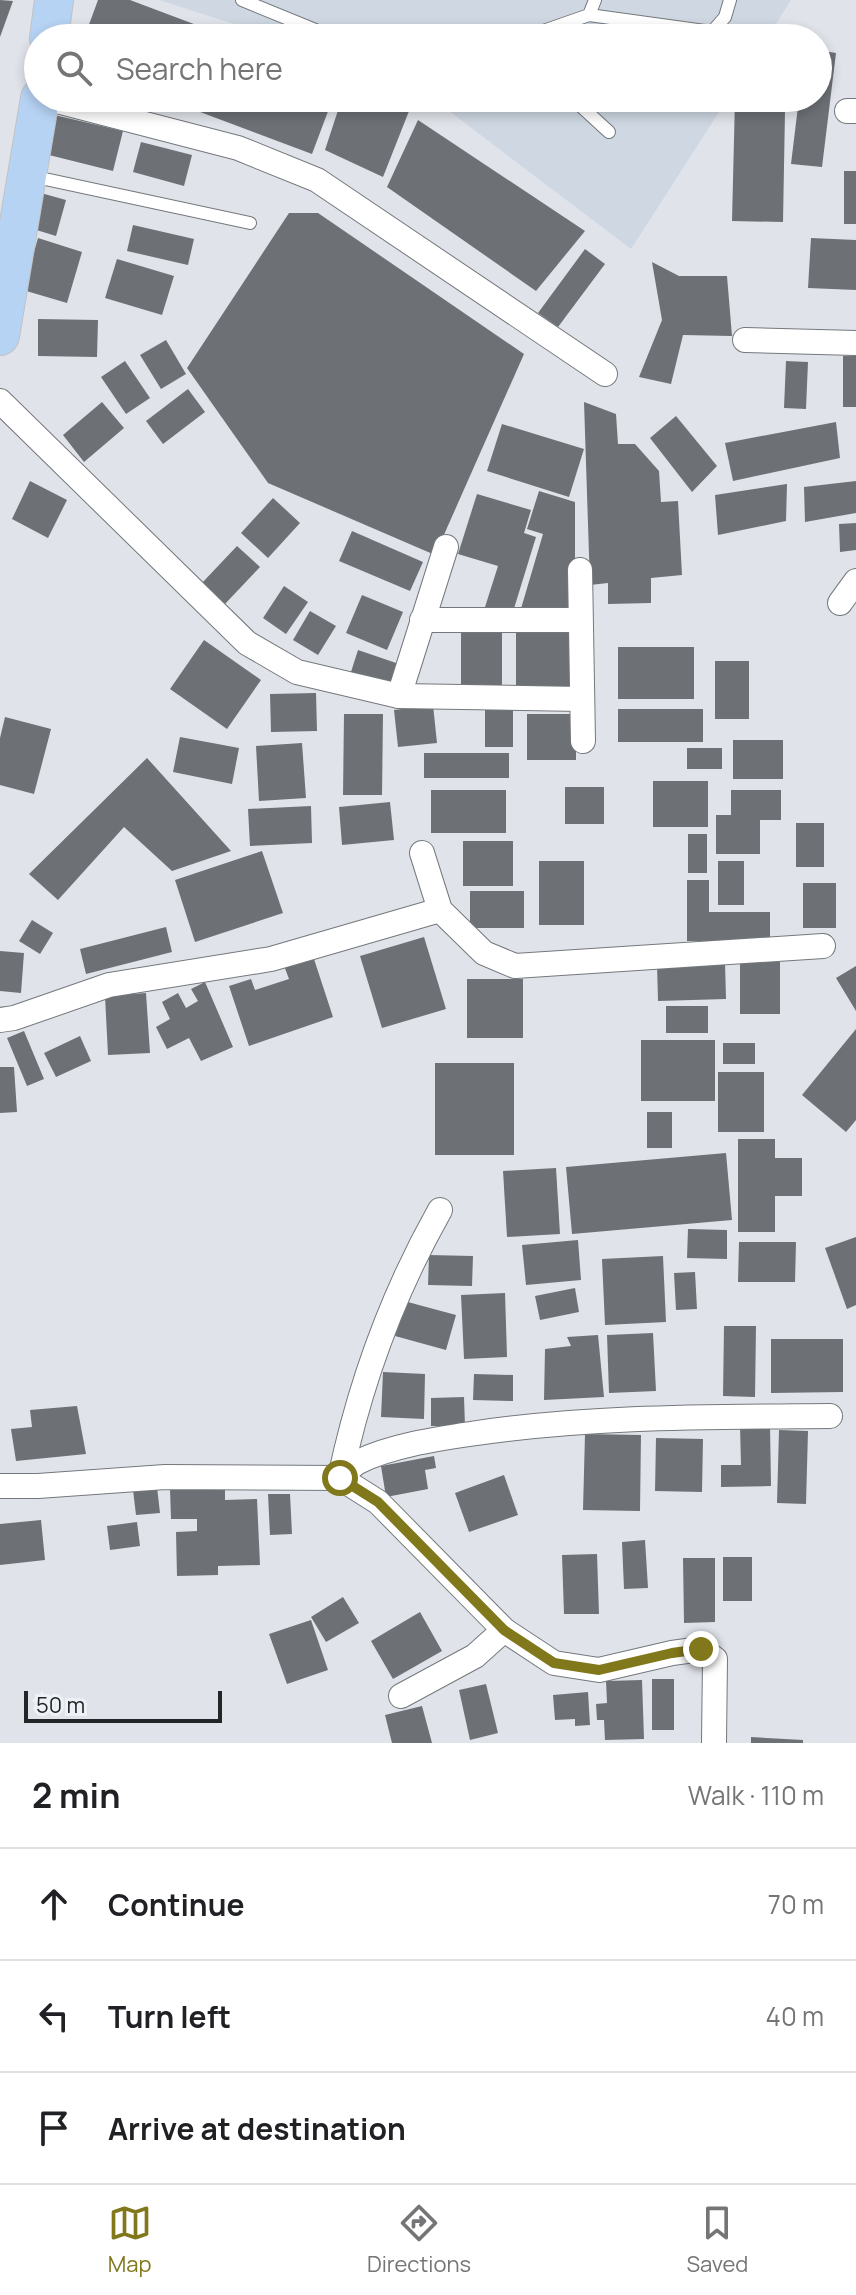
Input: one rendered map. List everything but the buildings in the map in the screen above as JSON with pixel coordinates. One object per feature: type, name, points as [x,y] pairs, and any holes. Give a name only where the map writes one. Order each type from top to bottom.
[{"type":"main road","points":[[51,24],[54,0]]},
{"type":"main road","points":[[0,336],[39,112]]},
{"type":"street","points":[[97,112],[238,148],[317,180],[605,374]]},
{"type":"street","points":[[745,340],[856,343]]},
{"type":"street","points":[[0,401],[247,643],[297,672],[399,696],[581,699]]},
{"type":"street","points":[[399,696],[446,547]]},
{"type":"street","points":[[580,570],[583,741]]},
{"type":"street","points":[[840,603],[856,581]]},
{"type":"street","points":[[422,620],[580,620]]},
{"type":"street","points":[[422,853],[440,910],[484,953],[515,966],[823,946]]},
{"type":"street","points":[[0,1020],[109,985],[271,959],[440,910]]},
{"type":"street","points":[[340,1478],[350,1431],[380,1337],[409,1266],[440,1210]]},
{"type":"street","points":[[340,1478],[357,1462],[402,1447],[445,1437],[529,1425],[627,1418],[830,1416]]},
{"type":"street","points":[[0,1486],[165,1477],[340,1478],[378,1502],[504,1630],[554,1663],[599,1670],[701,1649],[715,1659],[714,1743]]},
{"type":"street","points":[[401,1696],[475,1656],[504,1630]]},
{"type":"lane","points":[[242,0],[301,24]]},
{"type":"lane","points":[[589,15],[595,0]]},
{"type":"lane","points":[[719,24],[725,17],[730,0]]},
{"type":"lane","points":[[563,24],[589,15],[654,24]]},
{"type":"lane","points":[[587,112],[609,132]]},
{"type":"lane","points":[[27,175],[250,223]]},
{"type":"shaded area","points":[[159,0],[791,0],[776,24],[234,24]]},
{"type":"shaded area","points":[[450,112],[719,112],[631,249]]},
{"type":"route","points":[[340,1478],[378,1502],[504,1630],[554,1663],[599,1670],[701,1649]]}]
